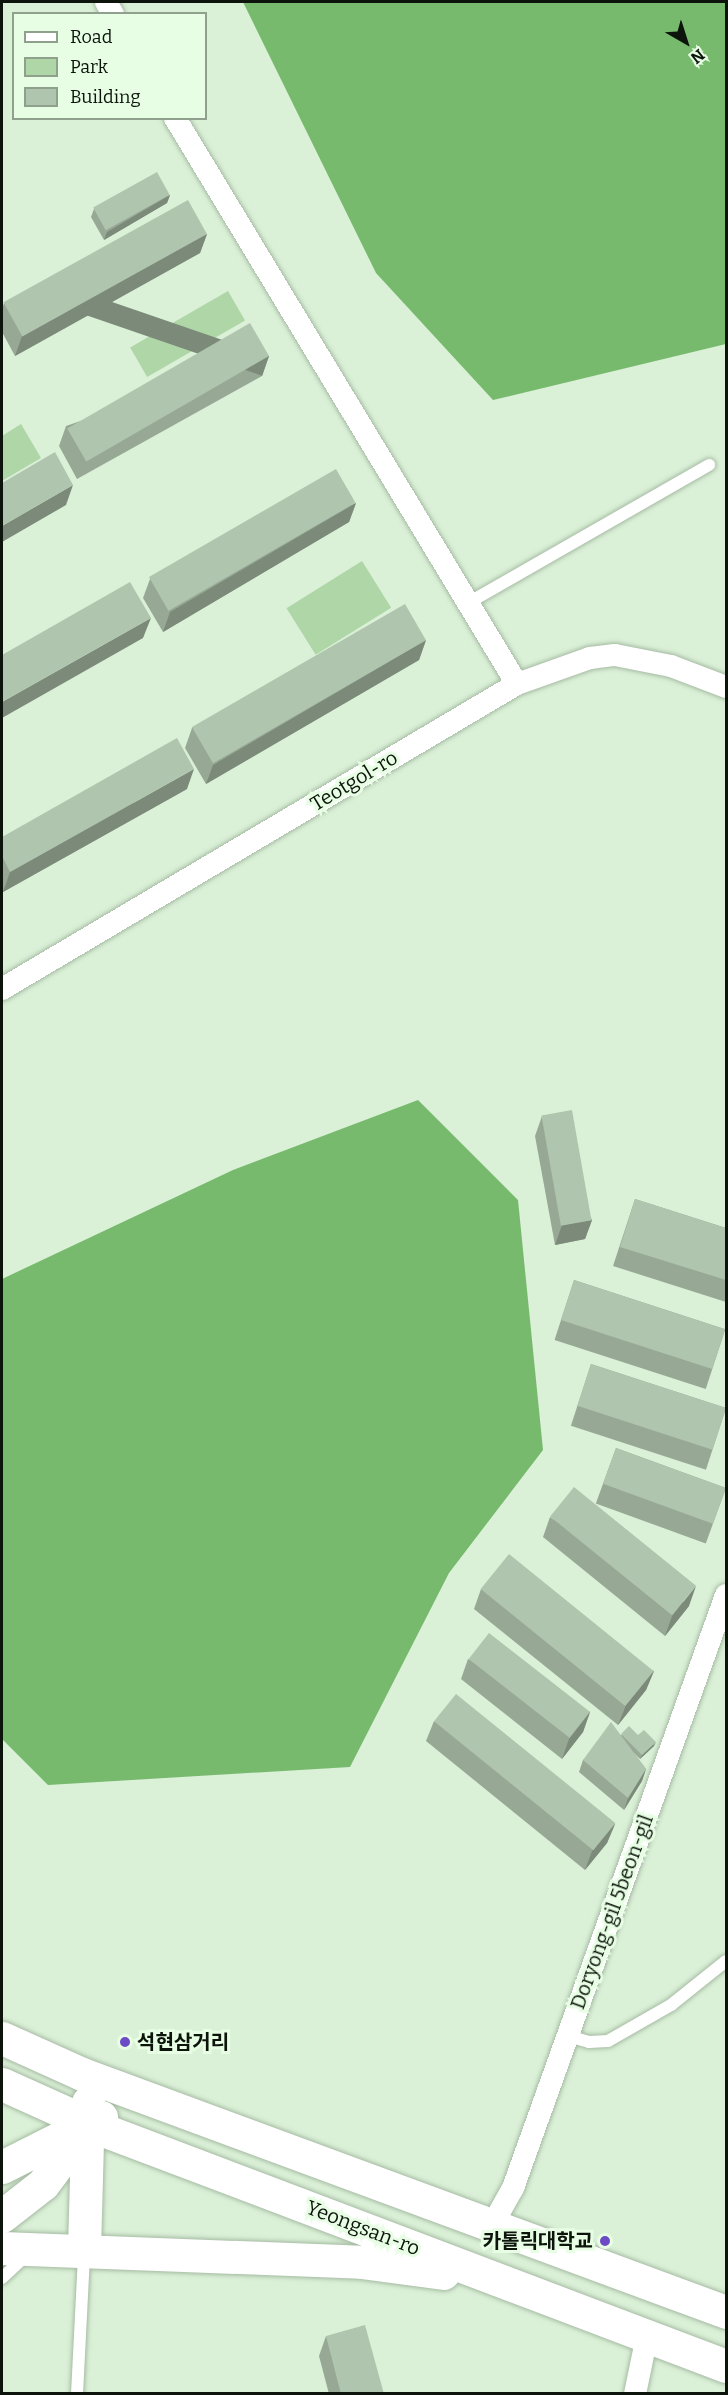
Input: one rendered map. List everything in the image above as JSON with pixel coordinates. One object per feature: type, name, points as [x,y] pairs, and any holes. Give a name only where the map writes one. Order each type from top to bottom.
[{"type":"street","points":[[177,120],[517,684]]},
{"type":"street","name":"Teotgol-ro","points":[[2,989],[517,684],[590,658],[615,655],[661,663],[726,687]]},
{"type":"street","name":"Doryong-gil 5beon-gil","points":[[491,2227],[513,2188],[726,1595]]},
{"type":"street","points":[[2,2038],[88,2076],[491,2227],[726,2312]]},
{"type":"street","points":[[84,2249],[88,2076]]},
{"type":"street","name":"Yeongsan-ro","points":[[2,2084],[88,2124],[726,2366]]},
{"type":"street","points":[[2,2167],[88,2124],[154,2100]]},
{"type":"street","points":[[2,2216],[60,2166],[88,2124]]},
{"type":"street","points":[[2,2248],[36,2247],[361,2262],[503,2282]]},
{"type":"street","points":[[635,2394],[647,2336]]},
{"type":"lane","points":[[468,603],[708,465]]},
{"type":"lane","points":[[568,2036],[589,2042],[608,2041],[671,2005],[726,1961]]},
{"type":"lane","points":[[2,2278],[36,2247]]},
{"type":"lane","points":[[76,2394],[84,2249]]},
{"type":"green space","points":[[243,2],[726,2],[726,344],[493,400],[376,273]]},
{"type":"green space","points":[[228,291],[245,320],[147,377],[130,348]]},
{"type":"green space","points":[[21,424],[41,458],[2,481],[2,436]]},
{"type":"green space","points":[[362,561],[391,608],[316,655],[287,608]]},
{"type":"green space","points":[[418,1100],[518,1200],[543,1450],[449,1573],[350,1767],[48,1785],[2,1739],[2,1279],[233,1170]]},
{"type":"building","points":[[157,172],[170,195],[106,230],[93,207]]},
{"type":"building","points":[[188,200],[207,234],[22,336],[3,302]]},
{"type":"building","points":[[250,323],[269,356],[86,461],[67,428]]},
{"type":"building","points":[[55,452],[73,485],[2,526],[2,483]]},
{"type":"building","points":[[336,469],[356,503],[168,611],[149,577]]},
{"type":"building","points":[[130,582],[151,618],[2,702],[2,655]]},
{"type":"building","points":[[405,604],[426,640],[213,763],[192,727]]},
{"type":"building","points":[[177,738],[194,769],[10,872],[2,856],[2,837]]},
{"type":"building","points":[[572,1110],[591,1220],[561,1226],[541,1115]]},
{"type":"building","points":[[635,1199],[726,1228],[726,1280],[620,1247]]},
{"type":"building","points":[[574,1280],[725,1329],[712,1369],[561,1320]]},
{"type":"building","points":[[591,1364],[726,1408],[712,1450],[577,1406]]},
{"type":"building","points":[[616,1448],[726,1488],[713,1524],[603,1484]]},
{"type":"building","points":[[574,1487],[696,1586],[672,1615],[550,1517]]},
{"type":"building","points":[[509,1554],[654,1671],[625,1706],[481,1589]]},
{"type":"building","points":[[489,1633],[590,1712],[570,1738],[469,1659]]},
{"type":"building","points":[[456,1694],[615,1823],[593,1850],[434,1721]]},
{"type":"building","points":[[611,1722],[646,1769],[628,1798],[583,1760]]},
{"type":"building","points":[[629,1726],[638,1735],[644,1730],[656,1742],[642,1755],[621,1734]]},
{"type":"building","points":[[365,2325],[384,2394],[341,2394],[326,2336]]},
{"type":"place","name":"석현삼거리","points":[[125,2042]]},
{"type":"place","name":"카톨릭대학교","points":[[605,2241]]}]
